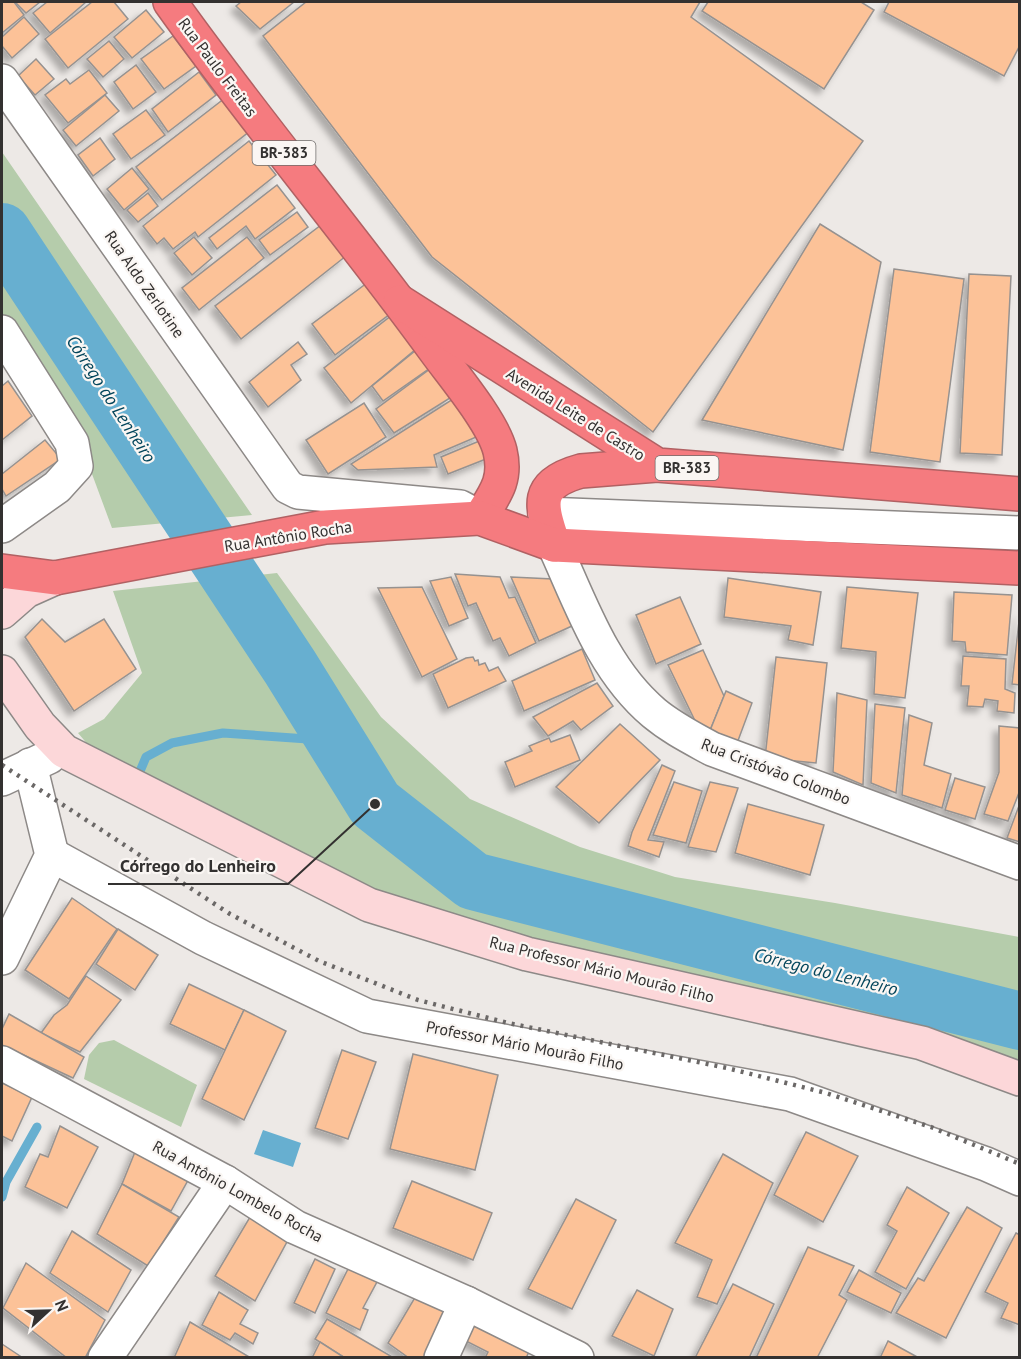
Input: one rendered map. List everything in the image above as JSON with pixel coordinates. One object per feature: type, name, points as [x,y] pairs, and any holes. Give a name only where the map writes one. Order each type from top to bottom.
[{"type":"highway","name":"Rua Paulo Freitas","points":[[170,2],[212,61],[400,302],[485,420],[500,450],[504,475],[480,518]]},
{"type":"highway","name":"Avenida Leite de Castro","points":[[400,302],[657,465],[1020,494]]},
{"type":"highway","points":[[657,465],[581,471],[550,485],[544,496],[545,514],[554,545],[1020,568]]},
{"type":"highway","name":"Rua Antônio Rocha","points":[[2,571],[55,578],[325,527],[480,518],[554,545]]},
{"type":"main road","name":"Rua Antônio Rocha","points":[[2,612],[26,591],[55,578]]},
{"type":"main road","name":"Rua Professor Mário Mourão Filho","points":[[2,672],[40,726],[64,751],[369,905],[527,954],[922,1043],[1020,1079]]},
{"type":"street","name":"Rua Aldo Zerlotine","points":[[2,81],[288,487],[298,492],[460,507],[480,518]]},
{"type":"street","points":[[2,332],[72,443],[76,466],[57,487],[2,525]]},
{"type":"street","points":[[545,514],[1020,533]]},
{"type":"street","name":"Rua Cristóvão Colombo","points":[[554,545],[607,658],[638,699],[676,729],[712,749],[1020,862]]},
{"type":"street","points":[[2,958],[52,855],[16,772],[64,751]]},
{"type":"street","name":"Professor Mário Mourão Filho","points":[[52,855],[203,938],[367,1016],[790,1094],[986,1164],[1020,1179]]},
{"type":"street","name":"Rua Antônio Lombelo Rocha","points":[[2,1063],[225,1182],[295,1227],[466,1303],[577,1358]]},
{"type":"street","points":[[105,1358],[225,1182]]},
{"type":"street","points":[[441,1358],[466,1303]]},
{"type":"green space","points":[[2,152],[252,515],[112,528],[82,447],[2,324]]},
{"type":"green space","points":[[277,573],[381,717],[470,799],[580,847],[675,877],[835,903],[1019,937],[1019,1071],[548,949],[376,898],[95,753],[78,733],[104,719],[142,673],[113,591]]},
{"type":"green space","points":[[114,1040],[197,1085],[181,1127],[84,1079],[89,1055],[99,1043]]},
{"type":"water","points":[[263,1130],[301,1143],[293,1167],[254,1154]]},
{"type":"building","points":[[2,2],[14,2],[24,15],[2,33]]},
{"type":"building","points":[[40,2],[26,13],[16,3]]},
{"type":"building","points":[[47,2],[86,2],[50,33],[33,13]]},
{"type":"building","points":[[92,2],[114,2],[128,19],[68,68],[45,39]]},
{"type":"building","points":[[241,2],[294,2],[260,29],[236,6]]},
{"type":"building","points":[[306,2],[700,2],[691,17],[863,141],[653,432],[432,257],[263,36]]},
{"type":"building","points":[[708,2],[861,2],[874,10],[824,89],[702,11]]},
{"type":"building","points":[[889,2],[1020,2],[1020,45],[1004,76],[884,12]]},
{"type":"building","points":[[146,10],[164,32],[132,58],[114,37]]},
{"type":"building","points":[[24,17],[39,34],[12,58],[2,46],[2,37]]},
{"type":"building","points":[[173,36],[196,66],[164,89],[141,59]]},
{"type":"building","points":[[109,41],[124,59],[103,77],[87,59]]},
{"type":"building","points":[[36,59],[54,79],[35,95],[18,76]]},
{"type":"building","points":[[136,65],[156,92],[133,109],[114,82]]},
{"type":"building","points":[[89,70],[107,93],[68,123],[45,95],[66,79],[70,84]]},
{"type":"building","points":[[199,72],[216,95],[168,132],[152,109]]},
{"type":"building","points":[[105,95],[119,111],[76,146],[63,130]]},
{"type":"building","points":[[225,98],[250,131],[162,200],[136,167]]},
{"type":"building","points":[[146,110],[165,135],[131,159],[113,134]]},
{"type":"building","points":[[100,138],[115,159],[93,176],[78,155]]},
{"type":"building","points":[[249,141],[276,175],[198,237],[195,232],[173,249],[164,238],[157,244],[143,226]]},
{"type":"building","points":[[132,168],[149,189],[124,210],[107,189]]},
{"type":"building","points":[[277,185],[295,208],[255,239],[246,226],[217,249],[209,238]]},
{"type":"building","points":[[148,193],[158,206],[138,222],[127,210]]},
{"type":"building","points":[[297,212],[308,227],[270,255],[259,240]]},
{"type":"building","points":[[820,224],[881,262],[843,450],[702,420]]},
{"type":"building","points":[[321,225],[346,256],[241,339],[215,306]]},
{"type":"building","points":[[194,237],[212,258],[192,275],[174,253]]},
{"type":"building","points":[[247,237],[264,258],[199,310],[182,288]]},
{"type":"building","points":[[894,269],[964,279],[940,462],[870,452]]},
{"type":"building","points":[[969,274],[1011,276],[1002,455],[960,453]]},
{"type":"building","points":[[371,280],[394,311],[335,355],[312,324]]},
{"type":"building","points":[[396,312],[422,344],[351,403],[324,368]]},
{"type":"building","points":[[298,342],[307,354],[291,365],[301,380],[268,407],[249,382]]},
{"type":"building","points":[[415,351],[430,368],[383,401],[372,386]]},
{"type":"building","points":[[430,369],[450,398],[394,433],[376,409]]},
{"type":"building","points":[[8,381],[32,416],[2,440],[2,386]]},
{"type":"building","points":[[453,399],[481,435],[434,455],[437,467],[358,470],[351,464]]},
{"type":"building","points":[[364,403],[386,437],[328,474],[306,440]]},
{"type":"building","points":[[484,439],[491,457],[448,474],[441,457]]},
{"type":"building","points":[[45,440],[61,459],[6,496],[2,489],[2,474]]},
{"type":"building","points":[[455,574],[500,577],[509,598],[515,597],[536,643],[509,656],[500,638],[493,641],[476,603],[468,606]]},
{"type":"building","points":[[451,577],[468,618],[449,626],[430,581]]},
{"type":"building","points":[[511,577],[553,579],[572,626],[539,641]]},
{"type":"building","points":[[728,578],[821,592],[813,645],[788,640],[791,626],[724,617]]},
{"type":"building","points":[[422,587],[457,659],[422,677],[378,588]]},
{"type":"building","points":[[847,587],[918,593],[905,698],[874,694],[876,652],[841,648]]},
{"type":"building","points":[[954,592],[1012,595],[1007,655],[966,652],[965,642],[952,641]]},
{"type":"building","points":[[680,597],[701,644],[656,664],[636,615]]},
{"type":"building","points":[[1020,612],[1020,685],[1012,684]]},
{"type":"building","points":[[42,619],[65,642],[104,619],[136,669],[74,711],[25,637]]},
{"type":"building","points":[[582,649],[595,680],[524,711],[512,681]]},
{"type":"building","points":[[703,650],[724,696],[709,733],[699,729],[668,665]]},
{"type":"building","points":[[963,656],[1006,659],[1005,689],[1015,693],[1014,713],[997,711],[998,701],[985,699],[983,707],[967,706],[969,686],[961,686]]},
{"type":"building","points":[[473,657],[475,661],[478,660],[479,665],[485,663],[489,671],[498,667],[506,681],[448,708],[433,674],[466,658]]},
{"type":"building","points":[[776,657],[827,663],[816,763],[765,758]]},
{"type":"building","points":[[597,683],[613,706],[581,730],[573,721],[548,736],[533,717]]},
{"type":"building","points":[[726,691],[752,703],[736,746],[709,733]]},
{"type":"building","points":[[837,693],[867,700],[863,785],[833,772]]},
{"type":"building","points":[[875,704],[905,708],[896,793],[871,783]]},
{"type":"building","points":[[909,715],[932,723],[924,765],[951,774],[942,808],[902,795]]},
{"type":"building","points":[[620,724],[660,760],[599,823],[556,787]]},
{"type":"building","points":[[999,726],[1020,728],[1020,790],[1008,821],[984,814],[999,772]]},
{"type":"building","points":[[570,735],[580,760],[515,787],[505,762],[532,751],[529,746],[549,738],[551,742]]},
{"type":"building","points":[[662,765],[675,771],[648,840],[664,842],[659,857],[628,846]]},
{"type":"building","points":[[955,778],[985,787],[975,819],[945,810]]},
{"type":"building","points":[[674,782],[702,791],[686,843],[653,835]]},
{"type":"building","points":[[710,782],[738,788],[716,852],[688,847]]},
{"type":"building","points":[[1020,803],[1020,842],[1007,838]]},
{"type":"building","points":[[748,804],[824,825],[810,875],[735,853]]},
{"type":"building","points":[[72,898],[117,929],[69,999],[25,970]]},
{"type":"building","points":[[118,929],[158,955],[135,990],[96,964]]},
{"type":"building","points":[[86,976],[121,1000],[80,1052],[41,1033],[54,1015],[67,1005]]},
{"type":"building","points":[[189,984],[244,1010],[225,1050],[170,1024]]},
{"type":"building","points":[[244,1010],[286,1031],[244,1120],[202,1099]]},
{"type":"building","points":[[9,1014],[84,1057],[73,1078],[2,1045],[2,1029]]},
{"type":"building","points":[[342,1050],[376,1062],[348,1139],[315,1128]]},
{"type":"building","points":[[413,1054],[498,1075],[475,1170],[390,1149]]},
{"type":"building","points":[[2,1083],[32,1097],[12,1141],[2,1136]]},
{"type":"building","points":[[60,1126],[98,1147],[67,1208],[25,1187],[40,1154],[48,1157]]},
{"type":"building","points":[[806,1132],[858,1156],[823,1222],[774,1195]]},
{"type":"building","points":[[137,1147],[192,1173],[171,1211],[122,1184]]},
{"type":"building","points":[[723,1154],[773,1183],[717,1304],[697,1297],[712,1260],[675,1243]]},
{"type":"building","points":[[412,1181],[492,1213],[473,1260],[393,1228]]},
{"type":"building","points":[[122,1184],[179,1217],[148,1266],[97,1234]]},
{"type":"building","points":[[907,1187],[949,1213],[906,1289],[875,1272],[897,1231],[887,1225]]},
{"type":"building","points":[[576,1199],[616,1220],[572,1309],[528,1289]]},
{"type":"building","points":[[967,1207],[1002,1228],[946,1338],[896,1313],[918,1278],[924,1281]]},
{"type":"building","points":[[250,1217],[288,1240],[255,1301],[215,1276]]},
{"type":"building","points":[[72,1231],[131,1270],[108,1312],[50,1273]]},
{"type":"building","points":[[1016,1233],[1020,1235],[1020,1325],[1001,1318],[1008,1303],[985,1292]]},
{"type":"building","points":[[808,1247],[854,1266],[839,1295],[847,1300],[817,1358],[756,1358]]},
{"type":"building","points":[[315,1259],[335,1269],[315,1313],[294,1303]]},
{"type":"building","points":[[26,1263],[105,1320],[85,1358],[67,1358],[3,1308]]},
{"type":"building","points":[[349,1267],[378,1280],[363,1308],[368,1310],[360,1330],[326,1313]]},
{"type":"building","points":[[859,1270],[901,1293],[891,1313],[847,1292]]},
{"type":"building","points":[[733,1284],[774,1304],[749,1358],[695,1358]]},
{"type":"building","points":[[637,1290],[673,1309],[654,1356],[612,1336]]},
{"type":"building","points":[[219,1292],[248,1310],[240,1324],[258,1333],[253,1344],[235,1333],[230,1340],[202,1325]]},
{"type":"building","points":[[417,1294],[450,1314],[428,1358],[409,1358],[388,1343]]},
{"type":"building","points":[[478,1311],[535,1339],[526,1358],[485,1358],[488,1352],[464,1340]]},
{"type":"building","points":[[327,1319],[394,1358],[345,1358],[315,1339]]},
{"type":"building","points":[[190,1322],[251,1358],[174,1358]]},
{"type":"building","points":[[888,1341],[919,1358],[880,1358]]},
{"type":"building","points":[[320,1342],[345,1358],[312,1358]]},
{"type":"building","points":[[2,1344],[23,1358],[2,1358]]},
{"type":"waterway","name":"Córrego do Lenheiro","points":[[2,232],[290,667],[375,804],[473,881],[1020,1021]]},
{"type":"waterway","points":[[138,776],[146,757],[172,743],[223,733],[336,741]]},
{"type":"waterway","points":[[2,1197],[6,1182],[37,1127]]},
{"type":"railway","points":[[2,765],[230,914],[319,961],[418,1000],[508,1023],[727,1068],[826,1093],[931,1127],[1020,1164]]},
{"type":"place","name":"Córrego do Lenheiro","points":[[375,804]]}]
